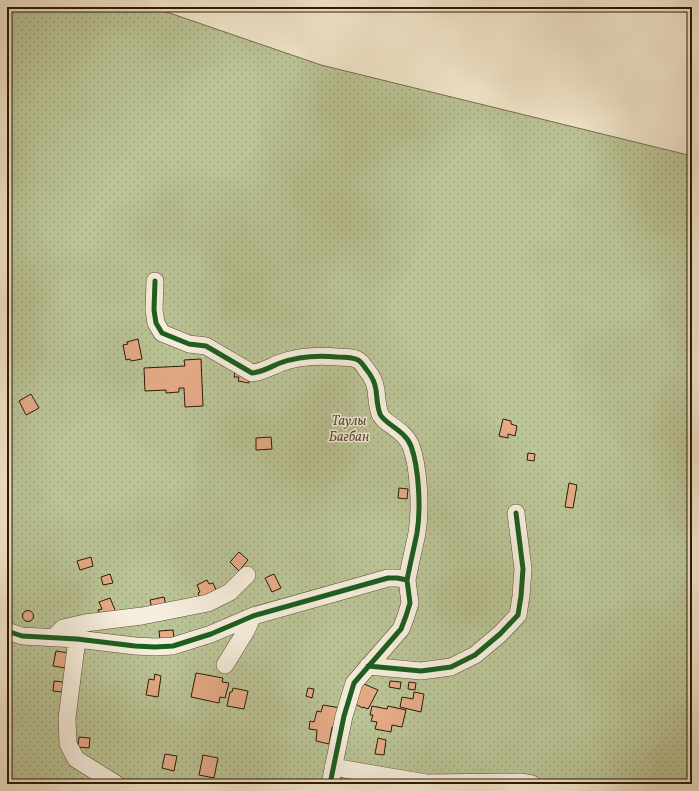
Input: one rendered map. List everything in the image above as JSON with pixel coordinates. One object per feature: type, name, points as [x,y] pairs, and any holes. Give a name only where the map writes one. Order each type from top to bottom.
[{"type":"street","points":[[155,281],[154,310],[156,323],[162,333],[189,344],[206,346],[252,373],[259,373],[294,359],[309,356],[357,359],[365,367],[372,378],[380,416],[396,428],[406,438],[411,446],[418,479],[417,532],[406,580],[410,603],[400,629],[354,683],[344,716],[332,767],[330,784]]},
{"type":"street","points":[[368,666],[421,671],[451,667],[475,655],[500,634],[518,615],[521,596],[522,569],[516,513]]},
{"type":"street","points":[[54,637],[63,628],[85,623],[142,616],[208,603],[230,592],[247,575]]},
{"type":"street","points":[[7,631],[22,636],[54,637],[135,646],[173,646],[211,634],[253,616],[388,578],[406,580]]},
{"type":"street","points":[[225,665],[246,631],[253,616]]},
{"type":"street","points":[[76,639],[67,718],[68,744],[76,759],[116,784]]},
{"type":"street","points":[[332,767],[426,783],[520,782],[532,784]]},
{"type":"green space","name":"Таулы Бағбан","points":[[7,7],[152,7],[321,65],[692,156],[692,784],[7,784]]},
{"type":"building","points":[[138,339],[142,359],[131,361],[130,359],[126,360],[123,345],[128,344],[127,342]]},
{"type":"building","points":[[201,359],[203,406],[185,407],[184,388],[179,388],[179,392],[166,393],[166,390],[145,391],[144,368],[185,366],[184,360]]},
{"type":"building","points":[[235,371],[250,374],[249,383],[238,381],[239,377],[234,377]]},
{"type":"building","points":[[31,394],[39,408],[26,415],[19,401]]},
{"type":"building","points":[[503,419],[511,421],[511,424],[517,426],[515,436],[508,434],[508,438],[499,436]]},
{"type":"building","points":[[271,437],[272,449],[256,450],[256,438]]},
{"type":"building","points":[[528,453],[535,454],[534,461],[527,460]]},
{"type":"building","points":[[569,483],[577,485],[573,508],[565,507]]},
{"type":"building","points":[[399,488],[408,489],[407,499],[398,498]]},
{"type":"building","points":[[239,552],[248,560],[239,571],[230,562]]},
{"type":"building","points":[[91,557],[93,566],[80,570],[77,561]]},
{"type":"building","points":[[110,574],[113,583],[103,585],[101,577]]},
{"type":"building","points":[[274,574],[281,588],[272,592],[265,578]]},
{"type":"building","points":[[207,580],[209,584],[213,583],[217,592],[200,599],[198,593],[200,592],[197,585]]},
{"type":"building","points":[[164,597],[166,606],[152,609],[150,600]]},
{"type":"building","points":[[110,598],[116,612],[101,615],[98,610],[102,609],[99,602]]},
{"type":"building","points":[[26,611],[30,611],[32,612],[32,620],[26,621],[23,618],[23,614]]},
{"type":"building","points":[[173,630],[174,638],[160,640],[159,631]]},
{"type":"building","points":[[56,651],[68,653],[65,668],[53,666]]},
{"type":"building","points":[[196,673],[223,678],[222,682],[229,683],[225,698],[220,697],[219,703],[191,697]]},
{"type":"building","points":[[155,674],[161,676],[158,697],[146,695],[149,679],[154,680]]},
{"type":"building","points":[[54,681],[63,682],[62,692],[53,691]]},
{"type":"building","points":[[390,681],[401,682],[400,689],[389,687]]},
{"type":"building","points":[[409,682],[416,683],[415,690],[408,689]]},
{"type":"building","points":[[362,683],[378,690],[368,709],[355,704]]},
{"type":"building","points":[[233,688],[248,691],[244,709],[227,706],[230,692],[232,692]]},
{"type":"building","points":[[308,688],[314,689],[312,698],[306,696]]},
{"type":"building","points":[[414,692],[424,694],[421,712],[400,707],[402,697],[413,699]]},
{"type":"building","points":[[323,705],[341,708],[338,728],[332,727],[329,744],[316,741],[317,730],[309,729],[310,721],[314,722],[317,711],[321,712]]},
{"type":"building","points":[[372,706],[387,709],[388,706],[406,710],[402,727],[392,725],[391,732],[375,729],[377,722],[371,721],[373,715],[370,715]]},
{"type":"building","points":[[79,737],[90,738],[89,748],[78,747]]},
{"type":"building","points":[[378,738],[386,740],[384,755],[375,754]]},
{"type":"building","points":[[165,754],[177,756],[174,771],[162,768]]},
{"type":"building","points":[[203,755],[218,758],[214,778],[199,775]]},
{"type":"cycle path","points":[[155,281],[154,310],[156,323],[162,333],[189,344],[206,346],[252,373],[280,363],[308,357],[322,356],[350,358],[356,359],[362,364],[375,384],[380,414],[385,421],[399,431],[408,440],[414,455],[419,512],[417,533],[407,580]]},
{"type":"cycle path","points":[[368,666],[421,671],[451,667],[475,655],[500,634],[518,615],[521,596],[523,569],[516,513]]},
{"type":"cycle path","points":[[7,631],[22,636],[77,639],[135,646],[173,646],[211,634],[253,616],[388,578],[407,580],[410,603],[401,629],[354,683],[344,716],[330,784]]}]
